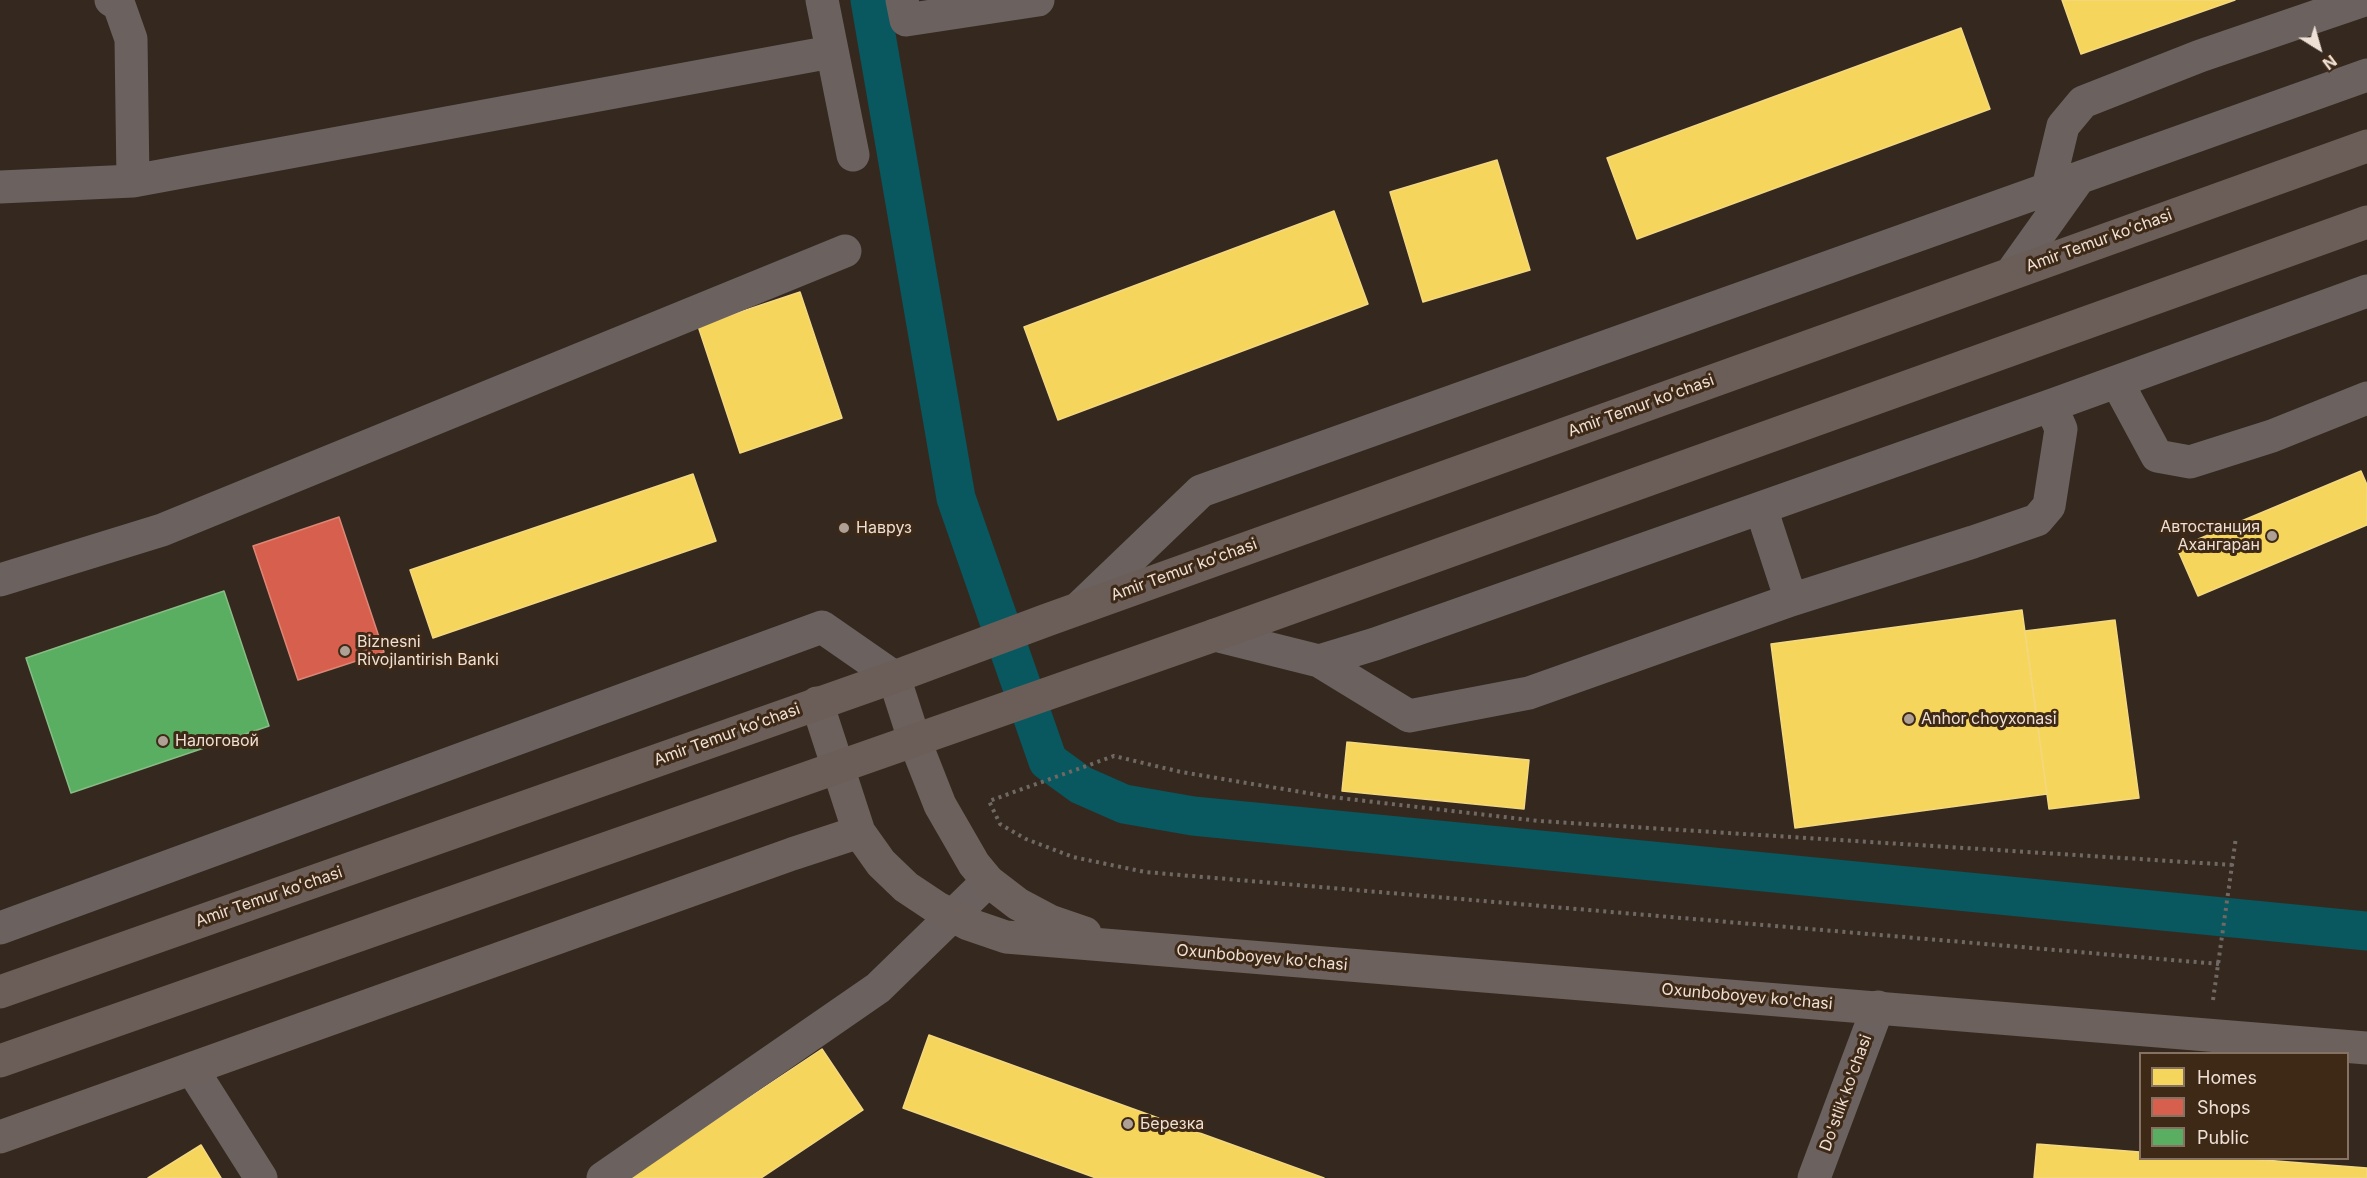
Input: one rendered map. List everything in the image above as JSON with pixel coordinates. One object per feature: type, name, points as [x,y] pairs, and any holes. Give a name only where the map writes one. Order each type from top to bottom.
[{"type":"highway","name":"Amir Temur koʻchasi","points":[[0,992],[894,677],[1079,608],[2367,146]]},
{"type":"highway","points":[[0,1061],[1215,635],[2367,222]]},
{"type":"main road","name":"Oxunboboyev ko'chasi","points":[[894,677],[914,739],[950,826],[974,864],[988,881],[1018,904],[1050,921],[1126,947]]},
{"type":"main road","name":"Oxunboboyev ko'chasi","points":[[817,703],[836,766],[860,832],[869,848],[893,876],[921,898],[952,917],[1006,937],[2367,1047]]},
{"type":"main road","points":[[0,1137],[860,832]]},
{"type":"street","points":[[111,0],[119,5],[131,39],[133,181]]},
{"type":"street","points":[[822,0],[853,155]]},
{"type":"street","points":[[902,0],[906,20],[1038,0]]},
{"type":"street","points":[[2048,188],[2063,126],[2084,102],[2200,56],[2364,0]]},
{"type":"street","points":[[0,187],[133,181],[831,52]]},
{"type":"street","points":[[1079,608],[1201,491],[2367,75]]},
{"type":"street","points":[[2012,272],[2079,178]]},
{"type":"street","points":[[0,580],[162,530],[845,251]]},
{"type":"street","points":[[1319,661],[1375,644],[2051,406],[2367,291]]},
{"type":"street","points":[[2117,382],[2157,456],[2190,462],[2272,436],[2367,398]]},
{"type":"street","points":[[1215,635],[1319,661],[1409,716],[1528,693],[1791,600],[2037,520],[2049,506],[2061,429],[2051,406]]},
{"type":"street","points":[[1761,508],[1791,600]]},
{"type":"street","points":[[0,928],[822,627],[894,677]]},
{"type":"street","points":[[603,1178],[878,988],[988,881]]},
{"type":"street","name":"Do'stlik ko'chasi","points":[[1814,1178],[1878,1007]]},
{"type":"street","points":[[192,1069],[261,1178]]},
{"type":"path","points":[[2219,964],[1145,872],[1073,857],[1026,839],[1000,824],[989,801],[1114,756],[1181,772],[1331,797],[1539,820],[2233,865]]},
{"type":"path","points":[[2214,993],[2236,837]]},
{"type":"building: Homes","points":[[2062,0],[2235,0],[2081,54]]},
{"type":"building: Homes","points":[[1961,28],[1990,109],[1637,239],[1607,158]]},
{"type":"building: Homes","points":[[1497,160],[1530,270],[1423,302],[1390,192]]},
{"type":"building: Homes","points":[[1334,211],[1368,304],[1058,420],[1024,327]]},
{"type":"building: Homes","points":[[800,292],[842,418],[740,453],[698,326]]},
{"type":"building: Homes","name":"Автостанция Ахангаран","points":[[2361,471],[2367,485],[2367,525],[2198,596],[2177,548]]},
{"type":"building: Homes","points":[[693,474],[716,541],[433,638],[410,570]]},
{"type":"building: Homes","name":"Anhor choyxonasi","points":[[2022,610],[2047,794],[1795,828],[1771,644]]},
{"type":"building: Homes","points":[[2115,620],[2139,798],[2049,809],[2025,631]]},
{"type":"building: Homes","points":[[1347,742],[1529,760],[1524,809],[1342,791]]},
{"type":"building: Homes","points":[[929,1035],[1324,1178],[1096,1178],[903,1108]]},
{"type":"building: Homes","points":[[822,1049],[863,1110],[761,1178],[628,1178]]},
{"type":"building: Homes","points":[[2037,1144],[2139,1152],[2139,1160],[2264,1160],[2367,1168],[2367,1178],[2034,1178]]},
{"type":"building: Homes","points":[[201,1145],[221,1178],[148,1178]]},
{"type":"building: Shops","points":[[339,517],[384,652],[298,680],[253,546]]},
{"type":"building: Public","points":[[224,591],[269,726],[71,793],[26,658]]},
{"type":"waterway","points":[[870,0],[956,498],[1048,761],[1081,785],[1124,804],[1193,816],[2367,931]]},
{"type":"place","name":"Навруз","points":[[844,528]]},
{"type":"place","name":"Автостанция Ахангаран","points":[[2272,536]]},
{"type":"place","name":"Biznesni Rivojlantirish Banki","points":[[345,651]]},
{"type":"place","name":"Anhor choyxonasi","points":[[1909,719]]},
{"type":"place","name":"Налоговой","points":[[163,741]]},
{"type":"place","name":"Березка","points":[[1128,1124]]}]
